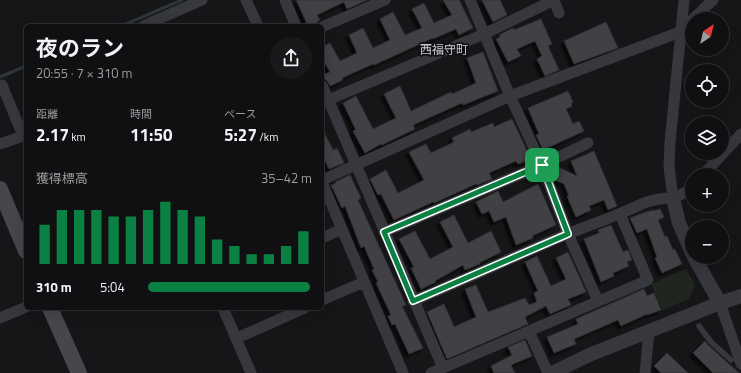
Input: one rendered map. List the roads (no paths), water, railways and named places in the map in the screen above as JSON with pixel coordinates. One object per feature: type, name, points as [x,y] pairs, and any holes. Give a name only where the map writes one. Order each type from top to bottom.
[{"type":"main road","points":[[0,189],[24,245]]},
{"type":"main road","points":[[51,310],[79,373]]},
{"type":"street","points":[[148,24],[202,0]]},
{"type":"street","points":[[246,0],[257,24]]},
{"type":"street","points":[[285,0],[295,24]]},
{"type":"street","points":[[324,26],[385,0]]},
{"type":"street","points":[[470,0],[510,96],[542,165],[568,234],[598,301]]},
{"type":"street","points":[[328,100],[484,34],[554,0],[559,13]]},
{"type":"street","points":[[684,0],[669,167],[673,198],[679,223],[685,237]]},
{"type":"street","points":[[701,12],[713,0]]},
{"type":"street","points":[[324,180],[510,96],[680,32],[685,27]]},
{"type":"street","points":[[0,86],[2,85],[23,136],[0,144]]},
{"type":"street","points":[[324,91],[442,368]]},
{"type":"street","points":[[709,168],[741,134]]},
{"type":"street","points":[[384,232],[588,144]]},
{"type":"street","points":[[324,186],[403,373]]},
{"type":"street","points":[[413,301],[651,200],[673,198],[685,192]]},
{"type":"street","points":[[431,373],[648,280],[620,214]]},
{"type":"street","points":[[324,237],[342,229]]},
{"type":"street","points":[[698,264],[720,303],[726,317],[736,362]]},
{"type":"street","points":[[324,299],[364,282]]},
{"type":"street","points":[[552,373],[589,355],[741,296]]},
{"type":"street","points":[[0,318],[24,308]]},
{"type":"street","points":[[224,310],[251,373]]},
{"type":"street","points":[[237,338],[300,310]]},
{"type":"street","points":[[529,331],[548,373]]},
{"type":"street","points":[[645,373],[649,331]]},
{"type":"lane","points":[[699,326],[711,342],[736,362]]},
{"type":"waterway","points":[[126,24],[182,0]]},
{"type":"waterway","points":[[0,77],[24,67]]},
{"type":"district","name":"西福守町","points":[[444,50]]}]
